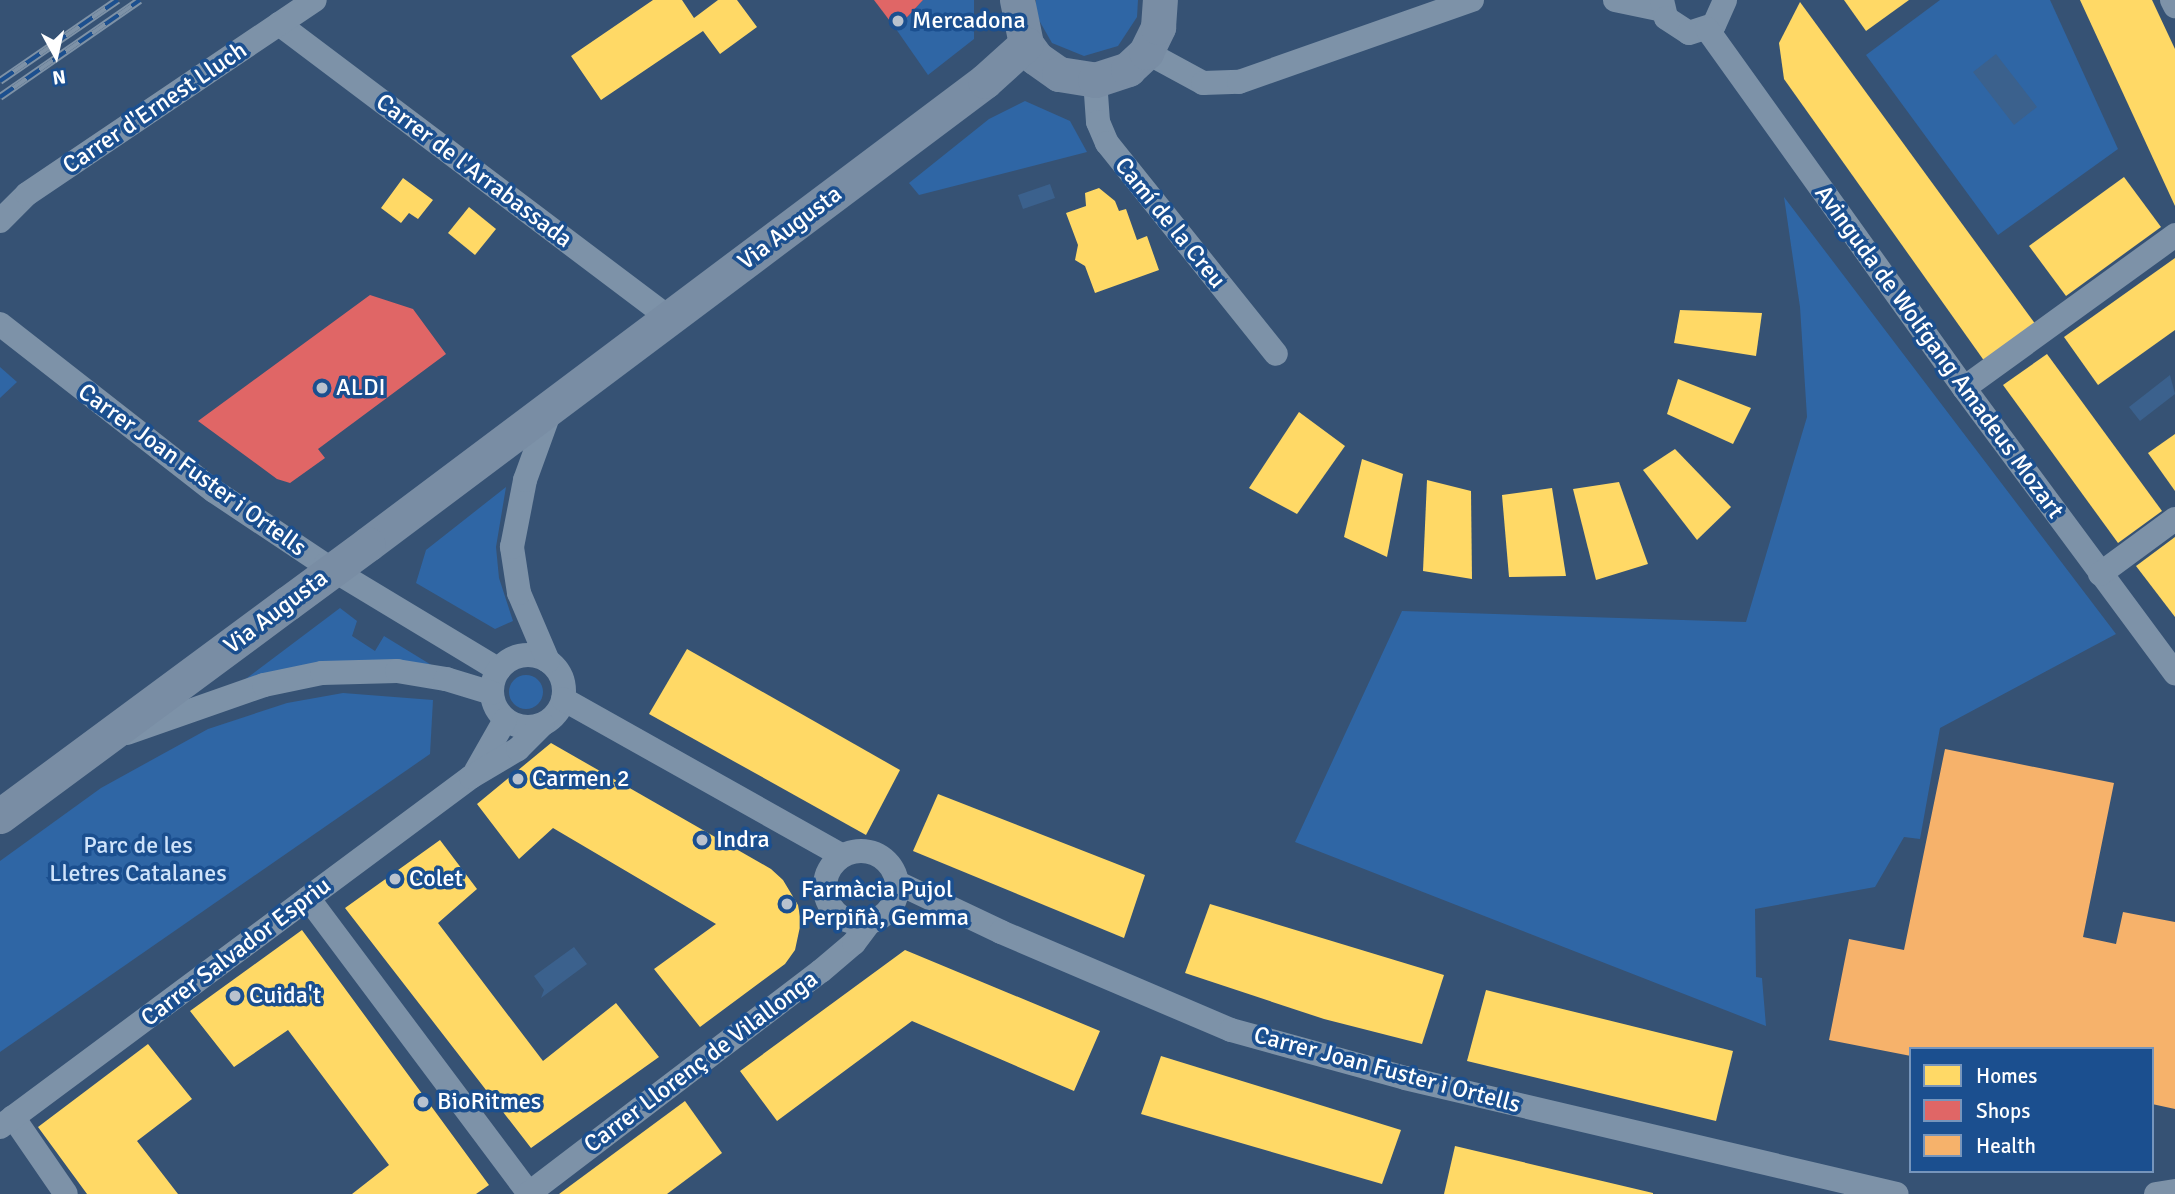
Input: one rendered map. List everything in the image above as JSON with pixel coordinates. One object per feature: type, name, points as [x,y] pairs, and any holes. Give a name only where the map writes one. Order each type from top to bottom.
[{"type":"main road","points":[[1017,0],[1026,44],[1059,74],[1095,80],[1128,69],[1146,52],[1158,27],[1160,0]]},
{"type":"main road","name":"Via Augusta","points":[[0,817],[670,319],[985,80],[1026,44]]},
{"type":"street","name":"Carrer d'Ernest Lluch","points":[[0,221],[27,194],[316,0]]},
{"type":"street","points":[[1146,52],[1203,83],[1239,82],[1472,0]]},
{"type":"street","points":[[1615,0],[1662,5],[1680,30],[1707,29],[1719,19],[1724,0]]},
{"type":"street","points":[[2172,0],[2175,6]]},
{"type":"street","name":"Carrer de l'Arrabassada","points":[[279,24],[670,319]]},
{"type":"street","name":"Avinguda de Wolfgang Amadeus Mozart","points":[[1707,29],[1964,388],[2175,673]]},
{"type":"street","name":"Camí de la Creu","points":[[1095,80],[1098,122],[1107,143],[1276,354]]},
{"type":"street","points":[[1964,388],[2175,235]]},
{"type":"street","name":"Carrer Joan Fuster i Ortells","points":[[0,324],[214,491],[496,681]]},
{"type":"street","points":[[496,681],[505,720],[517,726],[543,724],[558,712],[563,699],[563,681],[548,661],[519,593],[512,547],[525,480],[551,408]]},
{"type":"street","points":[[2100,574],[2175,519]]},
{"type":"street","points":[[496,681],[516,657],[533,656],[548,661]]},
{"type":"street","points":[[100,744],[264,685],[323,673],[397,671],[446,679],[496,681]]},
{"type":"street","points":[[563,699],[841,855]]},
{"type":"street","name":"Carrer Salvador Espriu","points":[[471,777],[505,720]]},
{"type":"street","name":"Carrer Salvador Espriu","points":[[6,1122],[471,777],[518,749],[543,724]]},
{"type":"street","points":[[859,850],[878,854],[895,871],[898,883],[891,908],[869,923],[849,922],[826,898],[828,872],[841,855],[859,850]]},
{"type":"street","name":"Carrer Joan Fuster i Ortells","points":[[898,883],[1001,932],[1231,1030],[1405,1078],[1897,1194]]},
{"type":"street","points":[[308,898],[528,1193]]},
{"type":"street","name":"Carrer Llorenç de Vilallonga","points":[[528,1193],[821,971],[854,943],[869,923]]},
{"type":"street","points":[[6,1122],[66,1194]]},
{"type":"street","points":[[2156,1194],[2175,1191]]},
{"type":"green space","points":[[923,0],[974,0],[974,39],[928,75],[896,29]]},
{"type":"green space","points":[[1036,0],[1138,0],[1137,17],[1118,46],[1084,56],[1052,43],[1036,15]]},
{"type":"green space","points":[[1940,0],[2050,0],[2118,149],[1998,235],[1866,55]]},
{"type":"green space","points":[[1025,101],[1070,121],[1087,152],[919,195],[909,183],[989,119]]},
{"type":"green space","points":[[1784,197],[2116,634],[1940,728],[1920,839],[1904,837],[1875,887],[1755,909],[1756,977],[1762,978],[1766,1026],[1295,842],[1402,611],[1746,622],[1807,417],[1800,307]]},
{"type":"green space","points":[[0,367],[17,382],[0,398]]},
{"type":"green space","points":[[506,487],[496,547],[499,578],[513,621],[495,629],[416,583],[426,550]]},
{"type":"green space","points":[[340,608],[357,621],[352,636],[375,651],[384,636],[433,666],[239,684]]},
{"type":"green space","points":[[526,675],[538,680],[543,692],[538,704],[526,709],[514,704],[509,692],[514,680]]},
{"type":"green space","name":"Parc de les Lletres Catalanes","points":[[343,693],[433,700],[430,754],[0,1052],[0,861],[101,788],[208,729],[287,703]]},
{"type":"shaded area","points":[[1996,54],[2037,107],[2014,125],[1973,72]]},
{"type":"shaded area","points":[[1050,184],[1055,198],[1023,209],[1018,195]]},
{"type":"shaded area","points":[[2170,375],[2175,394],[2140,421],[2129,407]]},
{"type":"shaded area","points":[[574,947],[587,964],[541,998],[544,990],[534,976]]},
{"type":"building: Homes","points":[[653,0],[682,0],[694,18],[718,0],[737,0],[757,27],[720,54],[703,31],[601,100],[571,56]]},
{"type":"building: Homes","points":[[1844,0],[1909,0],[1866,31]]},
{"type":"building: Homes","points":[[2080,0],[2152,0],[2175,49],[2175,206]]},
{"type":"building: Homes","points":[[1800,2],[2036,325],[1985,362],[1784,79],[1779,43]]},
{"type":"building: Homes","points":[[2124,177],[2161,227],[2066,296],[2029,246]]},
{"type":"building: Homes","points":[[403,178],[433,200],[418,219],[409,213],[401,223],[381,208]]},
{"type":"building: Homes","points":[[1099,188],[1115,201],[1119,211],[1126,209],[1137,240],[1147,236],[1159,270],[1095,293],[1085,266],[1075,260],[1078,245],[1066,213],[1086,206],[1085,193]]},
{"type":"building: Homes","points":[[469,207],[496,229],[475,255],[448,233]]},
{"type":"building: Homes","points":[[2175,258],[2175,330],[2098,385],[2064,337]]},
{"type":"building: Homes","points":[[1680,310],[1762,313],[1756,356],[1674,343]]},
{"type":"building: Homes","points":[[2047,354],[2162,511],[2118,543],[2003,385]]},
{"type":"building: Homes","points":[[1678,379],[1751,408],[1733,444],[1667,414]]},
{"type":"building: Homes","points":[[1299,412],[1345,446],[1297,514],[1249,488]]},
{"type":"building: Homes","points":[[2175,434],[2175,491],[2148,453]]},
{"type":"building: Homes","points":[[1675,449],[1731,507],[1697,540],[1643,470]]},
{"type":"building: Homes","points":[[1362,459],[1403,474],[1387,557],[1344,537]]},
{"type":"building: Homes","points":[[1427,480],[1471,491],[1472,579],[1423,571]]},
{"type":"building: Homes","points":[[1619,482],[1648,564],[1596,580],[1573,489]]},
{"type":"building: Homes","points":[[1552,488],[1566,576],[1509,577],[1502,495]]},
{"type":"building: Homes","points":[[2175,537],[2175,617],[2136,566]]},
{"type":"building: Homes","points":[[687,649],[900,770],[866,835],[649,714]]},
{"type":"building: Homes","points":[[551,743],[771,869],[783,880],[798,905],[801,922],[795,950],[785,964],[700,1027],[654,969],[716,924],[553,828],[519,859],[477,804]]},
{"type":"building: Homes","points":[[938,794],[1145,875],[1124,938],[913,851]]},
{"type":"building: Homes","points":[[440,840],[477,889],[438,923],[543,1061],[616,1003],[659,1057],[531,1148],[345,908]]},
{"type":"building: Homes","points":[[1210,904],[1444,975],[1422,1044],[1324,1019],[1185,973]]},
{"type":"building: Homes","points":[[302,930],[489,1185],[476,1194],[352,1194],[389,1165],[288,1030],[234,1067],[190,1011]]},
{"type":"building: Homes","points":[[905,950],[1100,1031],[1074,1091],[912,1021],[777,1121],[740,1071]]},
{"type":"building: Homes","points":[[1486,990],[1733,1051],[1716,1121],[1467,1061]]},
{"type":"building: Homes","points":[[148,1044],[192,1099],[137,1141],[178,1194],[87,1194],[38,1127]]},
{"type":"building: Homes","points":[[1161,1056],[1401,1130],[1382,1184],[1141,1114]]},
{"type":"building: Homes","points":[[685,1101],[722,1153],[667,1194],[559,1194]]},
{"type":"building: Homes","points":[[1455,1146],[1653,1193],[1653,1194],[1444,1194]]},
{"type":"building: Shops","name":"Mercadona","points":[[874,0],[923,0],[896,29]]},
{"type":"building: Shops","name":"ALDI","points":[[370,295],[413,309],[446,354],[318,449],[325,458],[290,483],[277,479],[198,421]]},
{"type":"building: Health","points":[[1945,749],[2114,783],[2083,937],[2116,944],[2123,912],[2175,922],[2175,1109],[2154,1104],[2154,1047],[1909,1047],[1909,1056],[1829,1040],[1849,939],[1904,950]]},
{"type":"railway","points":[[0,81],[118,0]]},
{"type":"railway","points":[[0,97],[140,0]]},
{"type":"place","name":"Mercadona","points":[[898,21]]},
{"type":"place","name":"ALDI","points":[[322,388]]},
{"type":"place","name":"Carmen 2","points":[[518,779]]},
{"type":"place","name":"Indra","points":[[702,840]]},
{"type":"place","name":"Colet","points":[[395,879]]},
{"type":"place","name":"Farmàcia Pujol Perpiñà, Gemma","points":[[787,904]]},
{"type":"place","name":"Cuida't","points":[[235,996]]},
{"type":"place","name":"BioRitmes","points":[[423,1102]]}]
